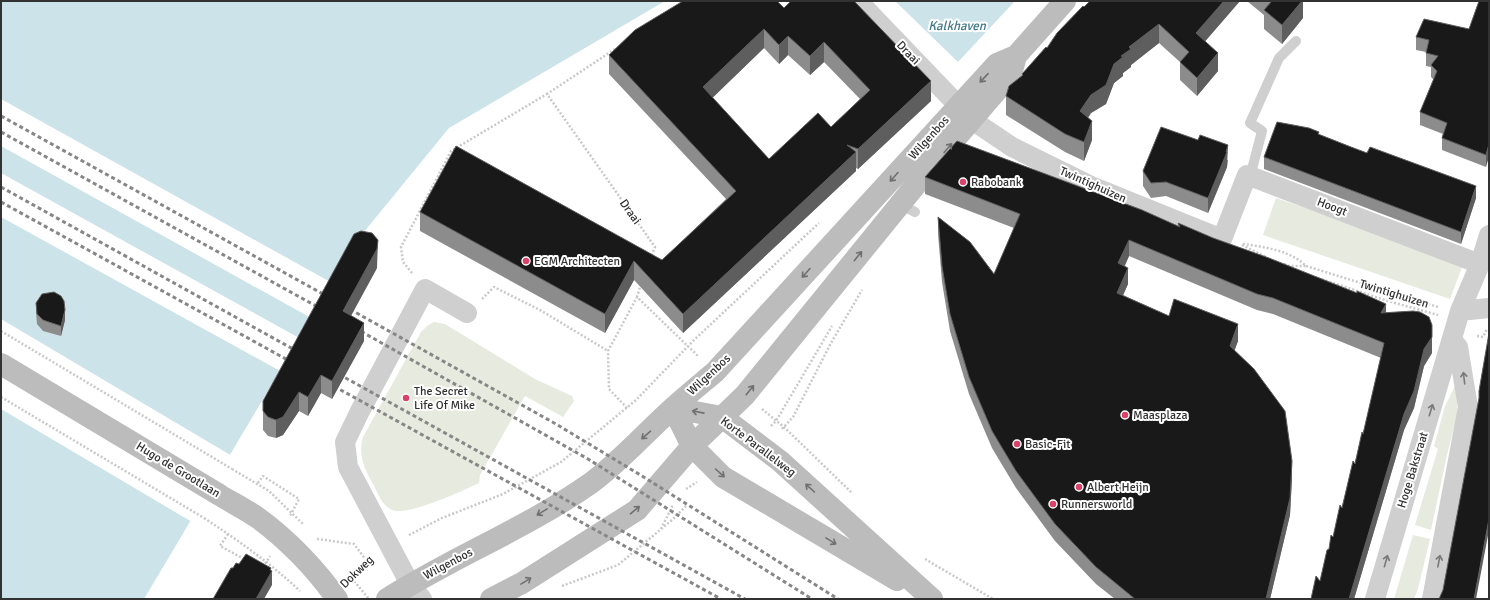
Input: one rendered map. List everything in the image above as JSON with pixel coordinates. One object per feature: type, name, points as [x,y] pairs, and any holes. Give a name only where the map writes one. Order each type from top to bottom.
[{"type":"main road","points":[[965,113],[997,64],[1016,56],[1065,1]]},
{"type":"main road","name":"Wilgenbos","points":[[492,599],[522,583],[637,510],[692,446],[745,395],[908,208],[965,113]]},
{"type":"main road","name":"Wilgenbos","points":[[416,592],[519,526],[591,483],[715,372],[965,113]]},
{"type":"main road","name":"Hugo de Grootlaan","points":[[1,364],[257,518],[278,535],[319,577],[337,599]]},
{"type":"main road","name":"Korte Parallelweg","points":[[673,408],[722,417],[780,461],[931,599]]},
{"type":"main road","name":"Korte Parallelweg","points":[[673,408],[692,446],[723,477],[931,599]]},
{"type":"main road","points":[[387,599],[416,592]]},
{"type":"street","name":"Draai","points":[[858,1],[965,113]]},
{"type":"street","name":"Twintighuizen","points":[[965,113],[1012,147],[1090,186],[1222,238],[1247,176],[1250,177]]},
{"type":"street","name":"Hoogt","points":[[1250,177],[1480,264]]},
{"type":"street","name":"Hoge Bakstraat","points":[[1375,599],[1460,311],[1480,264],[1489,235]]},
{"type":"street","points":[[425,289],[467,313]]},
{"type":"street","name":"Wilgenbos","points":[[416,592],[389,545],[348,467],[345,442],[425,289]]},
{"type":"street","points":[[1460,311],[1489,308]]},
{"type":"street","points":[[1432,599],[1468,407],[1458,346],[1452,340]]},
{"type":"lane","points":[[1250,177],[1262,131],[1250,123],[1278,58],[1296,41]]},
{"type":"path","points":[[425,289],[403,262],[401,247],[451,151],[547,94],[618,48]]},
{"type":"path","name":"Draai","points":[[547,94],[655,247],[650,261]]},
{"type":"path","name":"Twintighuizen","points":[[1260,259],[1268,260],[1240,244],[1269,248],[1298,258],[1306,266]]},
{"type":"path","name":"Twintighuizen","points":[[1297,271],[1282,265],[1306,266],[1443,308],[1460,311]]},
{"type":"path","points":[[1312,276],[1440,316]]},
{"type":"path","points":[[626,408],[609,389],[608,351],[637,297],[642,283]]},
{"type":"path","points":[[783,428],[794,417],[831,343],[865,284]]},
{"type":"path","points":[[467,313],[494,287],[540,310],[608,351]]},
{"type":"path","points":[[389,545],[442,518],[503,494],[561,462],[636,400],[689,347],[637,297]]},
{"type":"path","points":[[1474,336],[1483,337],[1489,328]]},
{"type":"path","points":[[1,331],[232,469]]},
{"type":"path","points":[[1,397],[228,534],[272,565],[301,592]]},
{"type":"path","points":[[773,424],[776,421],[852,494]]},
{"type":"path","points":[[258,483],[262,476],[299,499],[287,522]]},
{"type":"path","points":[[661,529],[675,501]]},
{"type":"path","points":[[558,588],[618,565],[672,520],[686,506]]},
{"type":"path","points":[[228,534],[220,546],[248,561]]},
{"type":"path","points":[[316,539],[348,542],[354,544],[366,560]]},
{"type":"path","name":"Dokweg","points":[[348,581],[366,560],[389,545]]},
{"type":"path","points":[[262,569],[273,552]]},
{"type":"path","points":[[919,555],[930,564],[993,599]]},
{"type":"shaded area","points":[[1276,198],[1464,262],[1450,299],[1263,235]]},
{"type":"shaded area","points":[[434,322],[445,324],[535,379],[572,396],[574,401],[563,417],[525,396],[480,475],[479,483],[436,502],[410,510],[392,510],[386,506],[381,499],[365,467],[361,450],[363,437],[421,332]]},
{"type":"shaded area","points":[[1458,380],[1457,416],[1431,530],[1415,525],[1438,449],[1434,446],[1445,406]]},
{"type":"shaded area","points":[[1413,535],[1430,539],[1418,589],[1414,599],[1394,599]]},
{"type":"water","points":[[1,1],[665,1],[449,128],[359,238],[144,599],[1,599]]},
{"type":"water","name":"Kalkhaven","points":[[895,1],[1015,1],[958,62]]},
{"type":"pier","points":[[1,99],[334,284],[313,319],[1,146]]},
{"type":"pier","points":[[1,173],[301,339],[282,372],[1,217]]},
{"type":"pier","points":[[1,319],[232,456],[192,522],[1,409]]},
{"type":"building","points":[[683,1],[777,1],[784,8],[791,1],[854,1],[931,81],[858,149],[847,145],[856,152],[683,314],[634,261],[605,314],[420,212],[456,146],[662,260],[736,191],[609,55],[635,30]],"holes":[[[764,29],[779,45],[788,36],[810,56],[824,42],[870,90],[831,127],[818,113],[769,159],[703,87]]]},
{"type":"building","points":[[1090,1],[1224,1],[1196,33],[1218,53],[1197,78],[1180,62],[1189,52],[1159,24],[1129,47],[1131,49],[1121,56],[1123,57],[1114,64],[1106,85],[1091,95],[1080,111],[1092,121],[1084,142],[1065,134],[1006,96],[1009,86],[1023,75],[1022,74],[1046,47],[1047,48],[1057,33],[1083,6],[1084,7]]},
{"type":"building","points":[[1270,1],[1302,1],[1282,25],[1264,10],[1271,2]]},
{"type":"building","points":[[1479,1],[1489,1],[1489,144],[1486,155],[1442,138],[1447,123],[1420,112],[1437,71],[1431,65],[1438,56],[1426,53],[1429,40],[1416,37],[1424,19],[1469,29]]},
{"type":"building","points":[[1277,122],[1309,128],[1319,132],[1318,134],[1367,153],[1370,147],[1476,186],[1461,232],[1264,157]]},
{"type":"building","points":[[1161,127],[1198,140],[1200,135],[1228,145],[1227,152],[1208,198],[1166,182],[1151,183],[1143,171]]},
{"type":"building","name":"Maasplaza","points":[[957,141],[1142,210],[1180,227],[1178,223],[1213,238],[1269,258],[1357,293],[1357,291],[1386,304],[1381,313],[1413,311],[1420,312],[1429,317],[1432,325],[1432,337],[1424,349],[1414,391],[1404,414],[1349,599],[1311,599],[1316,576],[1320,581],[1327,550],[1329,549],[1331,535],[1333,537],[1340,505],[1342,508],[1353,461],[1355,464],[1384,343],[1273,298],[1257,294],[1129,240],[1118,263],[1128,268],[1117,293],[1169,316],[1174,299],[1238,324],[1230,346],[1254,369],[1285,411],[1292,461],[1290,498],[1266,599],[1135,599],[1096,567],[1055,524],[1016,471],[992,431],[969,377],[950,314],[942,266],[938,217],[970,242],[994,274],[1020,214],[925,177]]},
{"type":"building","points":[[361,231],[372,233],[378,240],[377,249],[343,311],[364,323],[332,381],[321,375],[308,397],[299,392],[283,417],[276,420],[268,417],[263,411],[263,401],[354,234]]},
{"type":"building","points":[[54,292],[61,296],[64,301],[65,310],[61,326],[43,320],[37,314],[36,303],[42,294]]},
{"type":"building","points":[[1489,333],[1489,519],[1474,599],[1439,599],[1443,590],[1479,398]]},
{"type":"building","points":[[246,554],[271,568],[270,570],[272,571],[256,599],[213,599],[231,568],[233,568],[236,563],[239,564]]},
{"type":"railway","points":[[1,116],[332,299]]},
{"type":"railway","points":[[1,132],[325,311]]},
{"type":"railway","points":[[1,187],[302,354]]},
{"type":"railway","points":[[1,202],[295,364]]},
{"type":"railway","points":[[344,306],[556,424],[838,599]]},
{"type":"railway","points":[[355,328],[588,459],[812,599]]},
{"type":"railway","points":[[333,371],[745,599]]},
{"type":"railway","points":[[328,383],[721,599]]},
{"type":"place","name":"Rabobank","points":[[963,182]]},
{"type":"place","name":"EGM Architecten","points":[[526,261]]},
{"type":"place","name":"The Secret Life Of Mike","points":[[406,398]]},
{"type":"place","name":"Maasplaza","points":[[1125,415]]},
{"type":"place","name":"Basic-Fit","points":[[1017,444]]},
{"type":"place","name":"Albert Heijn","points":[[1079,487]]},
{"type":"place","name":"Runnersworld","points":[[1053,504]]}]
